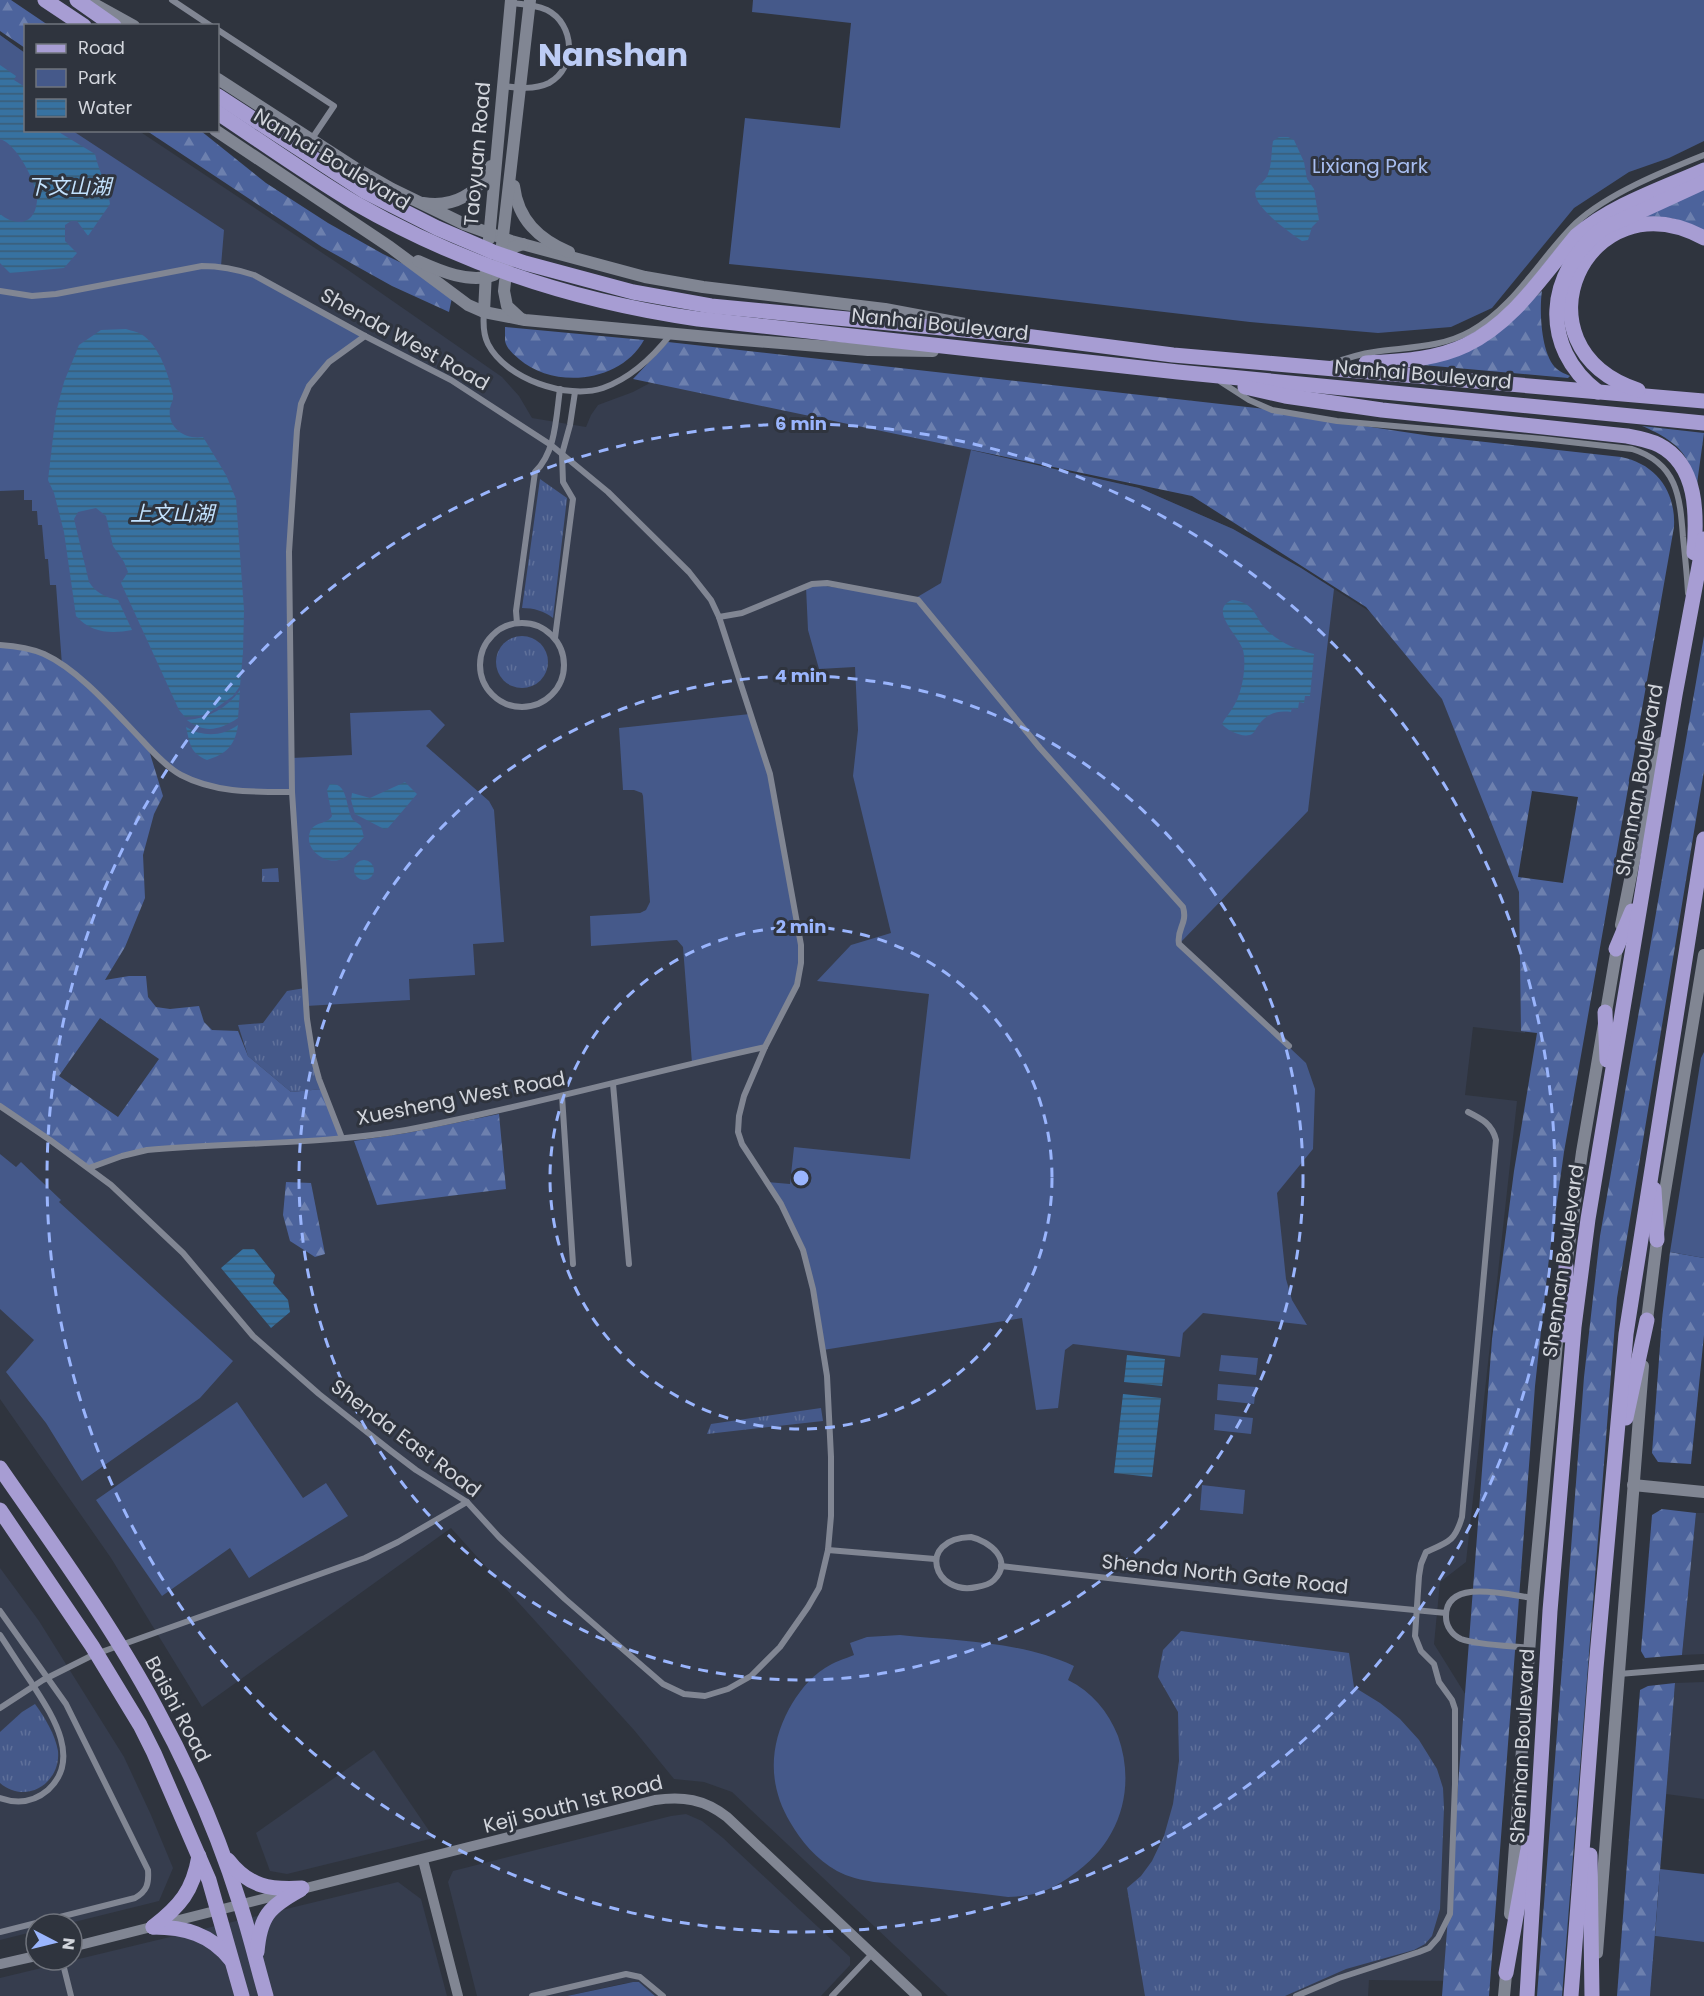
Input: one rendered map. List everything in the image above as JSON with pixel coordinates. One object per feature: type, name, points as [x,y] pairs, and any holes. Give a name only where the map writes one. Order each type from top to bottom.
[{"type":"main road","points":[[45,0],[79,24]]},
{"type":"main road","points":[[77,0],[111,24]]},
{"type":"main road","points":[[87,0],[130,24]]},
{"type":"main road","name":"Taoyuan Road","points":[[484,312],[493,276],[489,237],[511,1]]},
{"type":"main road","name":"Taoyuan Road","points":[[493,276],[508,255],[510,244],[512,163],[529,2]]},
{"type":"main road","points":[[219,80],[357,169],[415,201],[489,237],[510,244],[645,278],[885,309],[1025,336]]},
{"type":"main road","name":"Nanhai Boulevard","points":[[219,97],[331,171],[397,209],[493,252],[556,273],[633,292],[711,306],[1025,336],[1173,355],[1494,381],[1704,401]]},
{"type":"main road","name":"Nanhai Boulevard","points":[[219,114],[326,186],[462,256],[545,285],[658,313],[1178,372],[1704,423]]},
{"type":"main road","points":[[218,132],[390,247],[468,304],[484,312],[525,320],[868,350],[994,351]]},
{"type":"main road","points":[[415,201],[429,204],[447,203],[473,192],[487,175],[496,151]]},
{"type":"main road","points":[[512,163],[516,201],[528,224],[553,244],[603,267]]},
{"type":"main road","points":[[1298,365],[1416,360],[1465,346],[1488,332],[1518,307],[1576,236],[1601,218],[1704,170]]},
{"type":"main road","points":[[1643,416],[1601,394],[1575,369],[1560,338],[1557,302],[1560,285],[1576,253],[1602,229],[1704,182]]},
{"type":"main road","points":[[449,273],[464,271],[472,267],[476,259],[476,235],[464,224]]},
{"type":"main road","points":[[1664,397],[1615,380],[1601,372],[1590,360],[1574,332],[1571,300],[1575,281],[1583,263],[1596,248],[1621,231],[1649,224],[1669,224],[1704,238]]},
{"type":"main road","points":[[390,247],[426,265],[449,273],[467,277],[493,276],[505,302],[515,315],[525,320]]},
{"type":"main road","points":[[1178,372],[1286,396],[1360,407],[1647,440],[1668,451],[1684,469],[1689,480],[1696,510],[1690,610]]},
{"type":"main road","name":"Shennan Boulevard","points":[[1527,1996],[1561,1474],[1574,1327],[1588,1219],[1608,1095],[1675,695],[1704,539]]},
{"type":"main road","points":[[1504,1996],[1533,1598],[1553,1364],[1582,1152],[1616,949],[1650,780],[1675,695]]},
{"type":"main road","points":[[1571,1996],[1626,1334],[1704,839]]},
{"type":"main road","points":[[1616,949],[1643,886]]},
{"type":"main road","points":[[1593,1996],[1647,1320],[1657,1240],[1704,955]]},
{"type":"main road","points":[[1605,1012],[1608,1095]]},
{"type":"main road","points":[[1653,1156],[1657,1240]]},
{"type":"main road","points":[[1561,1474],[1566,1266]]},
{"type":"main road","points":[[1611,1494],[1647,1320]]},
{"type":"main road","name":"Baishi Road","points":[[0,1468],[87,1594],[135,1669],[177,1748],[221,1851],[241,1905],[266,1996]]},
{"type":"main road","points":[[1633,1485],[1704,1492]]},
{"type":"main road","name":"Baishi Road","points":[[0,1510],[77,1622],[140,1725],[154,1753],[199,1856],[219,1910],[242,1996]]},
{"type":"main road","points":[[1506,1973],[1540,1780]]},
{"type":"main road","points":[[1589,1783],[1593,1996]]},
{"type":"main road","points":[[221,1851],[234,1868],[251,1882],[284,1890],[302,1888]]},
{"type":"main road","points":[[153,1927],[178,1907],[185,1898],[192,1883],[199,1856]]},
{"type":"main road","points":[[256,1960],[261,1928],[270,1909],[302,1888]]},
{"type":"main road","points":[[153,1927],[182,1929],[203,1936],[224,1950],[232,1962]]},
{"type":"street","points":[[172,0],[208,24]]},
{"type":"street","points":[[502,86],[521,88],[541,86],[558,76],[564,69],[569,50],[569,38],[559,20],[549,11],[529,2],[511,1]]},
{"type":"street","points":[[219,31],[334,106],[311,140]]},
{"type":"street","points":[[1330,364],[1374,352],[1455,339],[1472,330],[1491,318],[1577,222],[1621,192],[1704,155]]},
{"type":"street","name":"Shenda West Road","points":[[0,291],[32,296],[56,294],[184,268],[221,266],[254,275],[451,380],[551,445],[609,492],[689,572],[711,600],[719,617],[770,774],[782,830],[788,880],[800,930],[801,963],[796,985],[765,1047]]},
{"type":"street","points":[[484,312],[486,337],[497,356],[528,378],[575,392],[604,387],[629,375],[651,357],[672,333]]},
{"type":"street","points":[[342,1138],[319,1079],[307,1019],[292,792],[289,561],[297,430],[301,404],[309,386],[329,362],[365,336]]},
{"type":"street","points":[[1221,382],[1249,400],[1272,410],[1315,417],[1554,440],[1632,449],[1645,453],[1666,471],[1674,482],[1679,498],[1690,610]]},
{"type":"street","points":[[518,623],[516,611],[535,472],[540,468],[551,445],[560,389]]},
{"type":"street","points":[[555,638],[573,499],[563,482],[562,454],[570,425],[575,392]]},
{"type":"street","points":[[719,617],[742,613],[812,584],[827,583],[918,600],[1040,748],[1183,907],[1185,920],[1177,936],[1179,944],[1288,1046]]},
{"type":"street","points":[[518,623],[537,625],[555,638],[563,654],[564,664],[561,683],[550,697],[536,705],[519,707],[500,701],[486,687],[480,668],[487,642],[500,629],[518,623]]},
{"type":"street","points":[[0,645],[20,646],[45,654],[62,665],[96,692],[148,747],[179,774],[213,788],[249,792],[292,792]]},
{"type":"street","name":"Xuesheng West Road","points":[[89,1168],[147,1150],[342,1138],[405,1130],[562,1096],[765,1047]]},
{"type":"street","name":"Shenda East Road","points":[[0,1107],[111,1185],[183,1253],[253,1336],[391,1451],[416,1470],[467,1502],[499,1537],[589,1621],[663,1684],[684,1694],[705,1696],[728,1689],[751,1676],[780,1647],[819,1588],[828,1550],[831,1516],[831,1457],[827,1376],[813,1289],[803,1251],[782,1204],[742,1144],[738,1132],[744,1096],[765,1047]]},
{"type":"street","points":[[613,1084],[629,1264]]},
{"type":"street","points":[[562,1096],[573,1264]]},
{"type":"street","points":[[1296,1996],[1339,1978],[1429,1947],[1438,1938],[1450,1914],[1455,1784],[1455,1709],[1452,1700],[1439,1682],[1434,1664],[1417,1644],[1416,1610],[1421,1564],[1426,1552],[1448,1544],[1457,1533],[1462,1517],[1496,1140],[1494,1130],[1485,1121],[1468,1112]]},
{"type":"street","points":[[0,1708],[43,1680],[93,1655],[365,1558],[398,1542],[467,1502]]},
{"type":"street","points":[[971,1537],[994,1548],[1001,1559],[1001,1566],[995,1579],[990,1583],[974,1588],[964,1588],[956,1587],[940,1574],[935,1566],[935,1559],[943,1547],[952,1540],[971,1537]]},
{"type":"street","points":[[828,1550],[935,1559]]},
{"type":"street","name":"Shenda North Gate Road","points":[[1001,1566],[1446,1613]]},
{"type":"street","points":[[1530,1648],[1462,1639],[1451,1631],[1446,1620],[1446,1613],[1451,1601],[1467,1591],[1533,1598]]},
{"type":"street","points":[[0,1611],[66,1704],[148,1870],[149,1883],[143,1893],[135,1898],[0,1932]]},
{"type":"street","points":[[0,1635],[53,1718],[62,1742],[64,1757],[60,1774],[43,1793],[22,1801],[0,1798]]},
{"type":"street","points":[[1619,1674],[1704,1666]]},
{"type":"street","name":"Keji South 1st Road","points":[[84,1944],[655,1800],[691,1799],[710,1805],[727,1817],[917,1996]]},
{"type":"street","points":[[423,1860],[458,1996]]},
{"type":"street","points":[[831,1996],[872,1953]]},
{"type":"street","points":[[0,1964],[24,1959]]},
{"type":"street","points":[[65,1972],[71,1996]]},
{"type":"street","points":[[532,1996],[626,1974],[640,1977],[663,1996]]},
{"type":"shaded area","points":[[0,35],[24,52],[24,132],[141,132],[348,270],[502,377],[519,396],[532,418],[586,427],[598,405],[633,392],[665,375],[1029,464],[1139,488],[1233,529],[1301,568],[1391,625],[1428,664],[1518,882],[1535,949],[1525,1033],[1473,1027],[1465,1095],[1517,1101],[1466,1562],[1440,1582],[1434,1644],[1467,1697],[1453,1981],[1369,1980],[1368,1996],[948,1996],[732,1792],[704,1782],[674,1779],[634,1730],[451,1528],[202,1707],[111,1558],[0,1399]]},
{"type":"shaded area","points":[[1696,1513],[1704,1513],[1704,1654],[1682,1655]]},
{"type":"shaded area","points":[[0,1568],[39,1621],[124,1757],[173,1868],[159,1901],[84,1920],[84,1912],[24,1912],[24,1934],[0,1940]]},
{"type":"shaded area","points":[[1704,1682],[1704,1799],[1666,1794],[1675,1683]]},
{"type":"shaded area","points":[[374,1750],[434,1838],[287,1874],[270,1871],[256,1833]]},
{"type":"shaded area","points":[[686,1814],[702,1821],[723,1838],[850,1957],[850,1965],[821,1996],[655,1996],[639,1982],[567,1996],[477,1996],[448,1882],[453,1871]]},
{"type":"shaded area","points":[[398,1882],[421,1899],[447,1996],[0,1996],[0,1978],[25,1972],[84,1972],[84,1958]]},
{"type":"shaded area","points":[[1655,1936],[1704,1942],[1704,1996],[1650,1996]]},
{"type":"green space","points":[[0,0],[11,0],[47,24],[24,24],[24,47],[0,31]]},
{"type":"green space","name":"Lixiang Park","points":[[753,0],[1704,0],[1704,141],[1669,158],[1629,172],[1574,208],[1492,308],[1451,327],[1378,333],[1250,322],[729,264],[745,118],[840,128],[851,23],[752,12]]},
{"type":"green space","points":[[0,35],[24,52],[24,132],[75,132],[224,230],[221,266],[237,269],[365,336],[327,365],[313,382],[301,404],[289,552],[292,758],[352,755],[350,713],[430,710],[445,725],[426,746],[489,801],[494,810],[504,942],[473,944],[475,975],[409,979],[410,1000],[306,1006],[292,792],[213,788],[179,774],[96,692],[62,665],[56,585],[50,585],[42,525],[38,525],[37,511],[32,511],[32,500],[24,500],[24,490],[0,491]]},
{"type":"green space","points":[[149,132],[202,132],[266,183],[328,223],[383,254],[454,288],[449,312],[392,286],[322,247]]},
{"type":"green space","points":[[1704,186],[1704,232],[1688,223],[1670,218],[1633,218]]},
{"type":"green space","points":[[1542,291],[1541,321],[1544,344],[1552,363],[1561,372],[1570,376],[1568,378],[1423,365],[1530,302]]},
{"type":"green space","points":[[505,327],[644,340],[634,354],[620,365],[604,373],[568,378],[534,369],[519,359],[506,344]]},
{"type":"green space","points":[[668,342],[1283,411],[1311,418],[1431,436],[1621,457],[1644,466],[1654,473],[1667,491],[1674,514],[1674,527],[1564,1152],[1549,1258],[1535,1386],[1489,1996],[1442,1996],[1492,1339],[1514,1171],[1537,1033],[1521,1031],[1519,892],[1442,699],[1366,607],[1192,496],[633,379]],"holes":[[[1532,791],[1578,797],[1563,883],[1518,877]]]},
{"type":"green space","points":[[1642,426],[1704,433],[1696,491],[1689,465],[1680,450],[1662,436]]},
{"type":"green space","points":[[971,450],[1139,488],[1233,529],[1334,589],[1308,811],[1179,944],[1306,1063],[1315,1089],[1313,1149],[1277,1193],[1286,1279],[1292,1300],[1307,1325],[1203,1313],[1183,1333],[1180,1357],[1073,1344],[1065,1350],[1058,1408],[1036,1410],[1022,1318],[823,1350],[803,1250],[767,1182],[790,1184],[794,1147],[910,1159],[929,994],[817,981],[851,945],[891,933],[853,776],[858,730],[855,667],[819,669],[808,630],[806,587],[812,584],[914,599],[941,583]]},
{"type":"green space","points":[[540,479],[567,498],[553,618],[539,610],[522,608]]},
{"type":"green space","points":[[517,636],[527,636],[536,640],[544,648],[548,662],[544,676],[536,684],[527,688],[517,688],[508,684],[500,676],[496,667],[496,657],[500,648],[508,640]]},
{"type":"green space","points":[[1704,636],[1704,771],[1617,1298],[1562,1996],[1537,1996],[1584,1377],[1600,1236]]},
{"type":"green space","points":[[0,645],[45,654],[96,692],[148,747],[163,796],[154,814],[143,855],[145,898],[125,947],[105,980],[146,976],[148,997],[156,1007],[170,1009],[199,1006],[204,1022],[212,1030],[238,1031],[248,1056],[291,1092],[323,1089],[342,1138],[147,1150],[89,1168],[0,1107]],"holes":[[[100,1018],[159,1059],[118,1117],[59,1076]]]},
{"type":"green space","points":[[750,714],[770,774],[801,945],[797,985],[765,1047],[692,1063],[683,947],[677,940],[591,946],[590,916],[640,913],[646,910],[650,902],[643,796],[642,793],[634,790],[623,790],[619,728]]},
{"type":"green space","points":[[278,868],[279,882],[262,882],[262,869]]},
{"type":"green space","points":[[305,988],[307,1019],[323,1089],[291,1092],[248,1056],[238,1025],[263,1023],[287,991]]},
{"type":"green space","points":[[1704,1052],[1704,1258],[1670,1252],[1701,1058]]},
{"type":"green space","points":[[499,1114],[506,1189],[377,1205],[354,1141],[407,1133]]},
{"type":"green space","points":[[0,1154],[16,1167],[21,1162],[61,1200],[59,1202],[233,1361],[200,1398],[82,1481],[46,1423],[6,1372],[34,1340],[0,1309]]},
{"type":"green space","points":[[286,1182],[311,1183],[325,1254],[315,1257],[290,1241],[283,1215]]},
{"type":"green space","points":[[1670,1252],[1704,1258],[1704,1335],[1691,1464],[1658,1462],[1652,1453],[1662,1319]]},
{"type":"green space","points":[[1221,1355],[1258,1358],[1256,1375],[1219,1371]]},
{"type":"green space","points":[[1218,1384],[1256,1387],[1254,1404],[1217,1400]]},
{"type":"green space","points":[[237,1402],[303,1498],[326,1483],[348,1516],[249,1578],[230,1548],[162,1596],[96,1500]]},
{"type":"green space","points":[[821,1408],[823,1421],[707,1434],[711,1424]]},
{"type":"green space","points":[[1215,1414],[1253,1418],[1251,1434],[1214,1430]]},
{"type":"green space","points":[[1202,1485],[1245,1490],[1243,1514],[1200,1510]]},
{"type":"green space","points":[[1662,1509],[1696,1513],[1682,1655],[1645,1658],[1641,1651],[1652,1515]]},
{"type":"green space","points":[[1181,1631],[1349,1653],[1354,1687],[1400,1719],[1419,1740],[1437,1769],[1443,1788],[1444,1808],[1440,1909],[1432,1936],[1425,1944],[1414,1950],[1346,1969],[1285,1996],[1145,1996],[1127,1888],[1141,1876],[1152,1861],[1164,1836],[1173,1804],[1179,1761],[1178,1712],[1158,1677],[1163,1650]]},
{"type":"green space","points":[[900,1635],[1011,1647],[1032,1651],[1074,1666],[1068,1680],[1092,1696],[1109,1718],[1118,1736],[1125,1776],[1120,1814],[1112,1832],[1088,1863],[1071,1876],[1042,1892],[1008,1897],[855,1878],[829,1866],[799,1836],[783,1808],[775,1780],[775,1751],[782,1723],[789,1709],[814,1676],[832,1664],[854,1655],[850,1643],[867,1637]]},
{"type":"green space","points":[[1675,1683],[1650,1996],[1617,1996],[1640,1690],[1648,1686]]},
{"type":"green space","points":[[35,1704],[55,1738],[58,1751],[57,1763],[54,1773],[40,1788],[20,1792],[0,1783],[0,1732],[22,1712]]},
{"type":"green space","points":[[1660,1869],[1704,1874],[1704,1942],[1655,1936]]},
{"type":"green space","points":[[639,1982],[655,1996],[567,1996]]},
{"type":"water","name":"下文山湖","points":[[0,65],[16,76],[14,80],[24,86],[24,132],[59,132],[95,154],[110,204],[88,236],[77,221],[71,221],[65,225],[65,241],[77,253],[64,268],[10,273],[0,263],[0,214],[12,221],[24,221],[33,215],[37,201],[34,185],[25,165],[13,148],[0,139]]},
{"type":"water","points":[[1279,137],[1294,140],[1304,162],[1307,179],[1314,189],[1319,220],[1312,227],[1308,240],[1302,241],[1281,225],[1265,210],[1256,196],[1256,189],[1266,179],[1269,170],[1273,141]]},
{"type":"water","name":"上文山湖","points":[[126,329],[142,335],[155,348],[166,371],[173,395],[170,415],[174,427],[190,437],[203,437],[226,475],[236,499],[244,610],[240,686],[233,696],[209,713],[200,716],[185,717],[179,710],[121,583],[128,572],[113,546],[106,516],[96,508],[78,512],[74,519],[89,582],[101,594],[118,600],[132,630],[102,631],[88,626],[76,616],[64,532],[54,493],[48,480],[56,412],[64,382],[79,345],[101,330]]},
{"type":"water","points":[[1232,600],[1240,601],[1251,608],[1265,628],[1280,640],[1314,654],[1310,696],[1305,696],[1304,703],[1299,702],[1298,709],[1292,708],[1291,712],[1277,712],[1268,716],[1249,735],[1236,733],[1222,724],[1236,703],[1244,672],[1243,650],[1227,623],[1223,610],[1225,604]]},
{"type":"water","points":[[240,690],[238,718],[231,722],[219,728],[206,729],[187,720],[217,711]]},
{"type":"water","points":[[238,725],[235,738],[229,748],[220,755],[207,760],[194,751],[186,727],[199,733],[219,734]]},
{"type":"water","points":[[405,782],[417,794],[388,828],[384,829],[355,814],[351,800],[352,793],[370,798]]},
{"type":"water","points":[[330,784],[336,784],[344,791],[350,815],[361,826],[364,837],[346,856],[333,861],[316,854],[309,838],[310,832],[317,824],[327,821],[332,816],[327,790]]},
{"type":"water","points":[[360,860],[368,860],[374,866],[374,874],[368,880],[360,880],[354,874],[354,866]]},
{"type":"water","points":[[243,1249],[254,1249],[275,1275],[273,1283],[288,1300],[290,1312],[271,1328],[221,1268]]},
{"type":"water","points":[[1127,1355],[1165,1359],[1162,1386],[1124,1382]]},
{"type":"water","points":[[1123,1394],[1161,1398],[1152,1477],[1114,1473]]},
{"type":"district","name":"Nanshan","points":[[613,54]]}]
